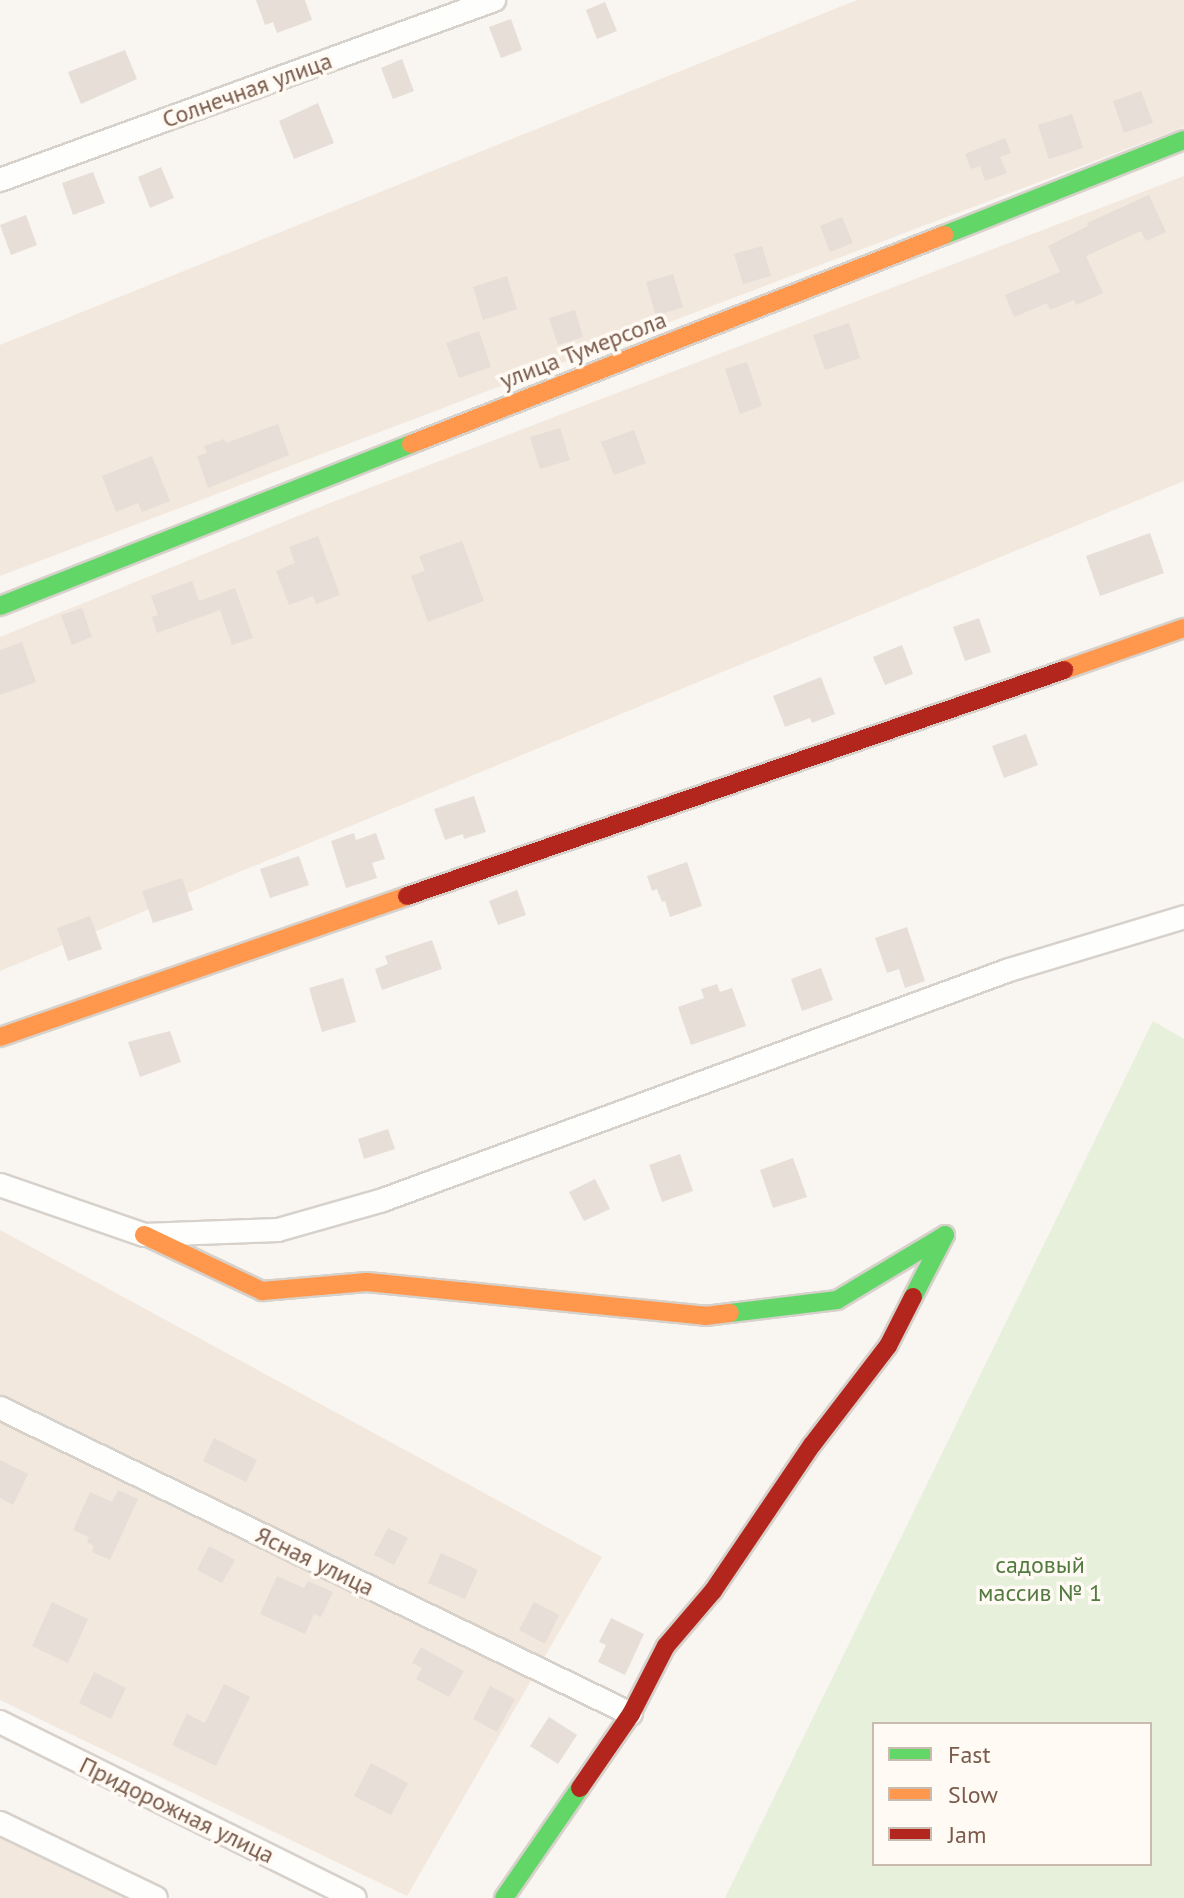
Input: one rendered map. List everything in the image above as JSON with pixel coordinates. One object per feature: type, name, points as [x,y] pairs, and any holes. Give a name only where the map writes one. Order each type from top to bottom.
[{"type":"street","name":"Солнечная улица","points":[[0,180],[494,0]]},
{"type":"street","name":"улица Тумерсола","points":[[0,606],[1184,140]]},
{"type":"street","points":[[0,1037],[1184,628]]},
{"type":"street","points":[[144,1235],[278,1230],[383,1200],[1009,970],[1184,917]]},
{"type":"street","points":[[0,1185],[144,1235],[262,1291],[367,1282],[705,1316],[837,1300],[945,1235],[888,1346],[812,1445],[713,1591],[666,1646],[631,1714],[504,1898]]},
{"type":"street","name":"Ясная улица","points":[[0,1408],[631,1714]]},
{"type":"street","name":"Придорожная улица","points":[[0,1722],[355,1898]]},
{"type":"street","points":[[0,1823],[156,1898]]},
{"type":"shaded area","points":[[857,0],[1184,0],[1184,127],[0,576],[0,345]]},
{"type":"shaded area","points":[[1184,176],[1184,481],[0,971],[0,637],[330,503]]},
{"type":"shaded area","points":[[0,1230],[602,1557],[407,1896],[0,1700]]},
{"type":"shaded area","points":[[0,1821],[159,1898],[0,1898]]},
{"type":"green space","name":"садовый массив № 1","points":[[1153,1021],[1184,1039],[1184,1898],[725,1898]]},
{"type":"building","points":[[256,0],[305,0],[312,20],[277,33],[273,22],[265,25]]},
{"type":"building","points":[[605,2],[617,31],[597,39],[586,10]]},
{"type":"building","points":[[511,19],[522,50],[501,58],[489,27]]},
{"type":"building","points":[[125,50],[137,79],[81,104],[68,72]]},
{"type":"building","points":[[402,59],[414,91],[393,99],[381,68]]},
{"type":"building","points":[[1141,91],[1153,123],[1124,133],[1113,101]]},
{"type":"building","points":[[318,103],[334,143],[294,159],[279,121]]},
{"type":"building","points":[[1072,114],[1083,148],[1049,159],[1038,125]]},
{"type":"building","points":[[1005,138],[1011,153],[1000,157],[1007,173],[985,181],[980,166],[971,169],[965,154]]},
{"type":"building","points":[[161,167],[174,198],[150,208],[138,177]]},
{"type":"building","points":[[93,172],[105,203],[73,215],[62,183]]},
{"type":"building","points":[[1149,195],[1166,232],[1146,241],[1141,231],[1086,256],[1103,293],[1076,305],[1074,300],[1050,310],[1047,303],[1014,317],[1005,295],[1060,272],[1048,246],[1088,226],[1087,223]]},
{"type":"building","points":[[26,215],[37,245],[11,255],[0,225]]},
{"type":"building","points":[[842,217],[853,243],[830,252],[820,226]]},
{"type":"building","points":[[762,246],[771,276],[743,284],[734,254]]},
{"type":"building","points":[[673,274],[683,307],[656,316],[646,282]]},
{"type":"building","points":[[507,276],[517,309],[483,320],[473,287]]},
{"type":"building","points":[[575,310],[583,337],[558,345],[549,318]]},
{"type":"building","points":[[849,323],[860,358],[825,370],[813,335]]},
{"type":"building","points":[[479,331],[491,367],[459,378],[446,343]]},
{"type":"building","points":[[747,362],[762,406],[740,414],[725,369]]},
{"type":"building","points":[[278,424],[289,455],[208,488],[197,456],[207,453],[204,446],[224,439],[226,443]]},
{"type":"building","points":[[560,428],[570,460],[540,469],[530,437]]},
{"type":"building","points":[[634,430],[646,463],[614,475],[601,442]]},
{"type":"building","points":[[152,456],[170,501],[142,512],[138,503],[116,512],[102,476]]},
{"type":"building","points":[[1150,533],[1164,573],[1100,596],[1086,556]]},
{"type":"building","points":[[318,536],[340,595],[316,604],[313,596],[289,605],[276,571],[295,563],[289,547]]},
{"type":"building","points":[[462,541],[484,601],[428,622],[411,576],[425,571],[419,556]]},
{"type":"building","points":[[192,581],[199,601],[235,588],[253,638],[232,645],[220,610],[157,633],[152,617],[158,615],[151,596]]},
{"type":"building","points":[[82,608],[92,637],[72,645],[61,615]]},
{"type":"building","points":[[979,618],[991,652],[965,661],[953,627]]},
{"type":"building","points":[[22,642],[36,682],[0,695],[0,650]]},
{"type":"building","points":[[902,645],[913,674],[885,685],[873,657]]},
{"type":"building","points":[[821,677],[835,714],[812,723],[810,718],[785,727],[773,696]]},
{"type":"building","points":[[1026,734],[1038,765],[1004,778],[992,746]]},
{"type":"building","points":[[474,796],[486,832],[464,839],[463,834],[445,840],[434,809]]},
{"type":"building","points":[[354,833],[356,840],[376,833],[385,859],[372,863],[377,878],[346,888],[331,841]]},
{"type":"building","points":[[299,856],[309,885],[270,898],[260,869]]},
{"type":"building","points":[[687,862],[702,906],[670,917],[665,901],[662,902],[657,889],[652,891],[647,876]]},
{"type":"building","points":[[182,878],[193,910],[153,923],[142,891]]},
{"type":"building","points":[[517,890],[526,915],[498,925],[489,901]]},
{"type":"building","points":[[90,916],[102,949],[68,961],[57,928]]},
{"type":"building","points":[[907,927],[925,981],[905,988],[899,969],[887,973],[875,938]]},
{"type":"building","points":[[432,940],[442,969],[382,990],[375,969],[388,964],[385,956]]},
{"type":"building","points":[[821,968],[833,1000],[802,1011],[791,979]]},
{"type":"building","points":[[343,978],[356,1022],[322,1032],[309,988]]},
{"type":"building","points":[[717,984],[720,992],[732,988],[746,1026],[691,1045],[678,1007],[704,998],[701,989]]},
{"type":"building","points":[[170,1031],[181,1062],[140,1077],[128,1042]]},
{"type":"building","points":[[388,1129],[395,1149],[364,1159],[358,1139]]},
{"type":"building","points":[[680,1154],[693,1191],[662,1202],[649,1165]]},
{"type":"building","points":[[793,1158],[807,1197],[773,1208],[760,1170]]},
{"type":"building","points":[[595,1179],[610,1209],[584,1221],[569,1192]]},
{"type":"building","points":[[214,1438],[257,1460],[246,1482],[203,1461]]},
{"type":"building","points":[[0,1460],[28,1474],[13,1505],[0,1498]]},
{"type":"building","points":[[118,1490],[138,1499],[110,1560],[92,1552],[94,1546],[87,1542],[89,1537],[73,1530],[90,1492],[112,1502]]},
{"type":"building","points":[[388,1528],[408,1538],[394,1565],[374,1555]]},
{"type":"building","points":[[209,1546],[235,1560],[222,1583],[197,1570]]},
{"type":"building","points":[[441,1553],[478,1570],[465,1599],[428,1583]]},
{"type":"building","points":[[277,1576],[304,1588],[308,1581],[333,1592],[321,1617],[314,1614],[305,1634],[260,1614]]},
{"type":"building","points":[[52,1602],[88,1619],[68,1663],[32,1646]]},
{"type":"building","points":[[534,1602],[559,1615],[545,1644],[519,1630]]},
{"type":"building","points":[[611,1618],[644,1634],[625,1675],[598,1662],[606,1645],[599,1642]]},
{"type":"building","points":[[421,1647],[464,1671],[449,1697],[416,1679],[422,1668],[412,1663]]},
{"type":"building","points":[[94,1672],[126,1688],[111,1719],[79,1703]]},
{"type":"building","points":[[224,1684],[250,1697],[216,1766],[172,1745],[187,1714],[205,1723]]},
{"type":"building","points":[[490,1686],[515,1699],[497,1732],[473,1719]]},
{"type":"building","points":[[549,1717],[577,1735],[558,1764],[530,1746]]},
{"type":"building","points":[[371,1763],[408,1783],[391,1815],[354,1796]]},
{"type":"traffic: fast","points":[[944,235],[1184,140]]},
{"type":"traffic: fast","points":[[0,606],[411,444]]},
{"type":"traffic: fast","points":[[730,1313],[837,1300],[945,1235],[913,1297]]},
{"type":"traffic: fast","points":[[504,1898],[580,1788]]},
{"type":"traffic: slow","points":[[411,444],[944,235]]},
{"type":"traffic: slow","points":[[1064,670],[1184,628]]},
{"type":"traffic: slow","points":[[0,1037],[407,896]]},
{"type":"traffic: slow","points":[[144,1235],[262,1291],[367,1282],[705,1316],[730,1313]]},
{"type":"traffic: jam","points":[[407,896],[1064,670]]},
{"type":"traffic: jam","points":[[580,1788],[631,1714],[666,1646],[713,1591],[812,1445],[888,1346],[913,1297]]}]
